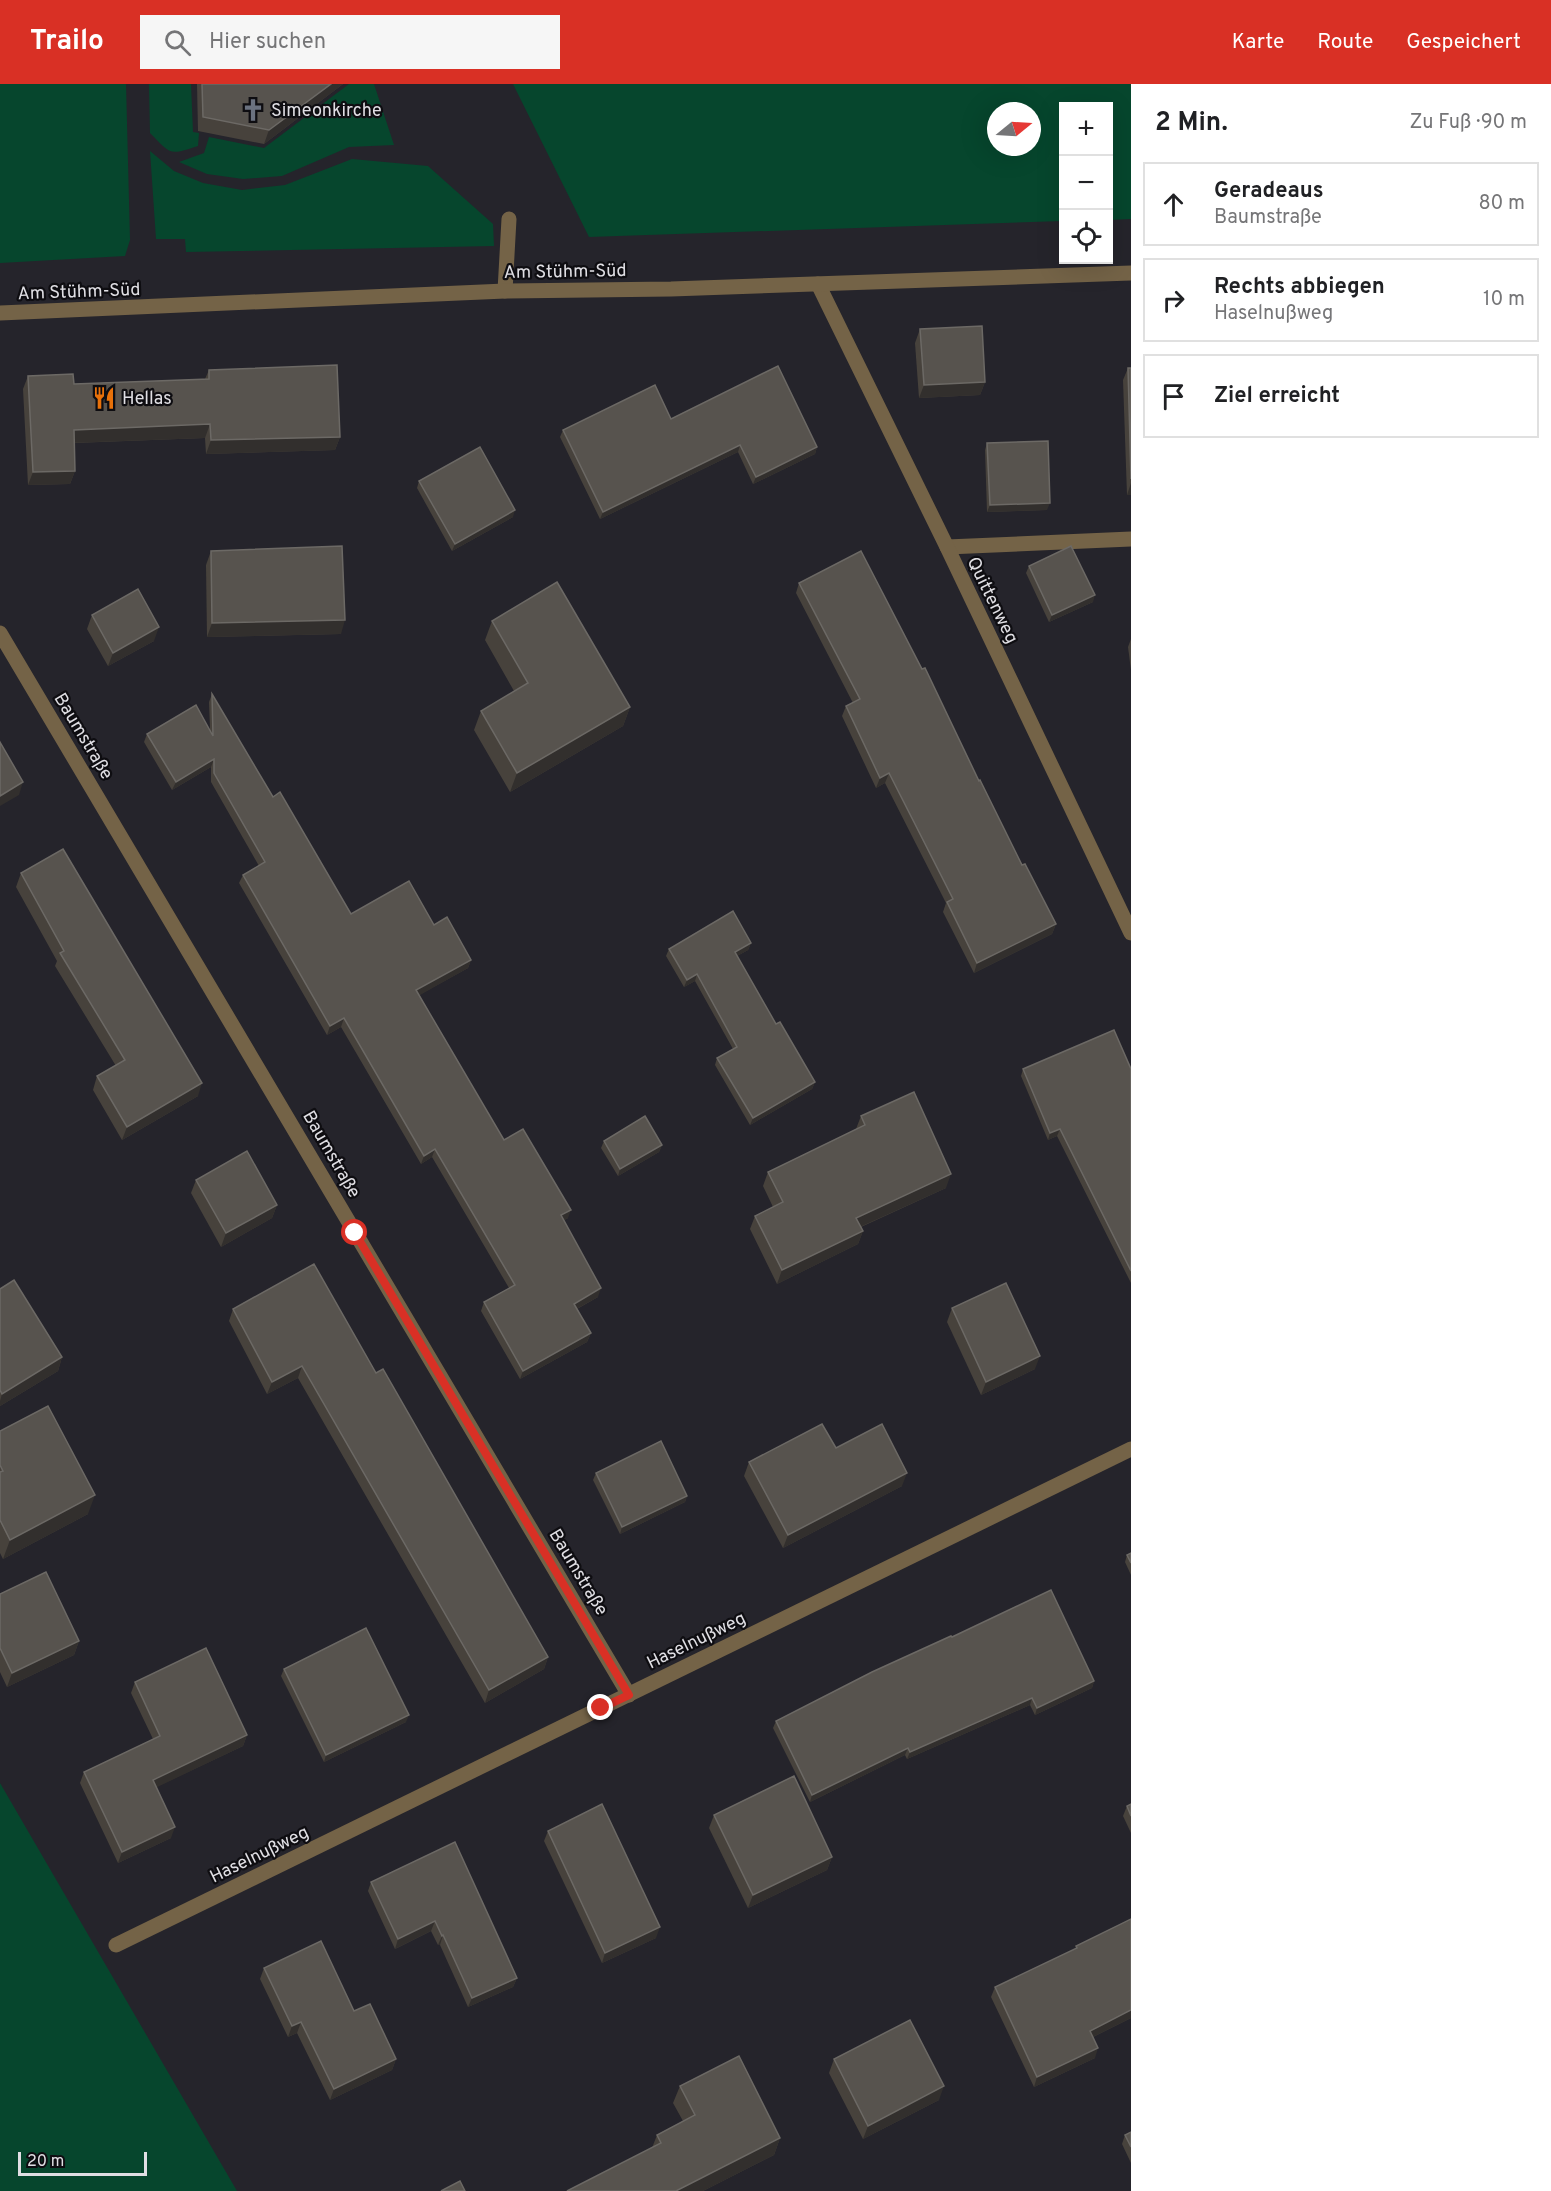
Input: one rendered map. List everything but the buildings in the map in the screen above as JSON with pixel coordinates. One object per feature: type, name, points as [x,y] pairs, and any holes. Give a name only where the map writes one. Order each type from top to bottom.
[{"type":"street","points":[[504,291],[509,219]]},
{"type":"street","name":"Am Stühm-Süd","points":[[0,313],[504,291],[671,289],[1131,273]]},
{"type":"street","name":"Quittenweg","points":[[818,284],[947,547],[1131,933]]},
{"type":"street","points":[[947,547],[1131,539]]},
{"type":"street","name":"Baumstraße","points":[[0,633],[629,1695]]},
{"type":"street","name":"Haselnußweg","points":[[116,1945],[1131,1449]]},
{"type":"green space","points":[[0,84],[126,84],[130,240],[125,256],[0,263]]},
{"type":"green space","points":[[149,84],[191,84],[193,132],[199,133],[198,146],[181,151],[171,151],[150,133]]},
{"type":"green space","points":[[349,84],[374,84],[394,145],[349,147],[282,176],[243,179],[207,174],[179,162],[204,153],[209,137],[264,148]]},
{"type":"green space","points":[[513,84],[1131,84],[1131,219],[1113,220],[1113,102],[1059,102],[1059,221],[589,237]]},
{"type":"green space","points":[[150,151],[174,171],[203,183],[242,190],[285,185],[352,159],[428,166],[493,224],[494,246],[186,252],[185,239],[156,239]]},
{"type":"green space","points":[[0,1783],[237,2191],[0,2191]]},
{"type":"place","name":"Simeonkirche","points":[[253,110]]},
{"type":"place","name":"Hellas","points":[[104,398]]},
{"type":"route","points":[[355,1233],[629,1695],[601,1708]]}]
